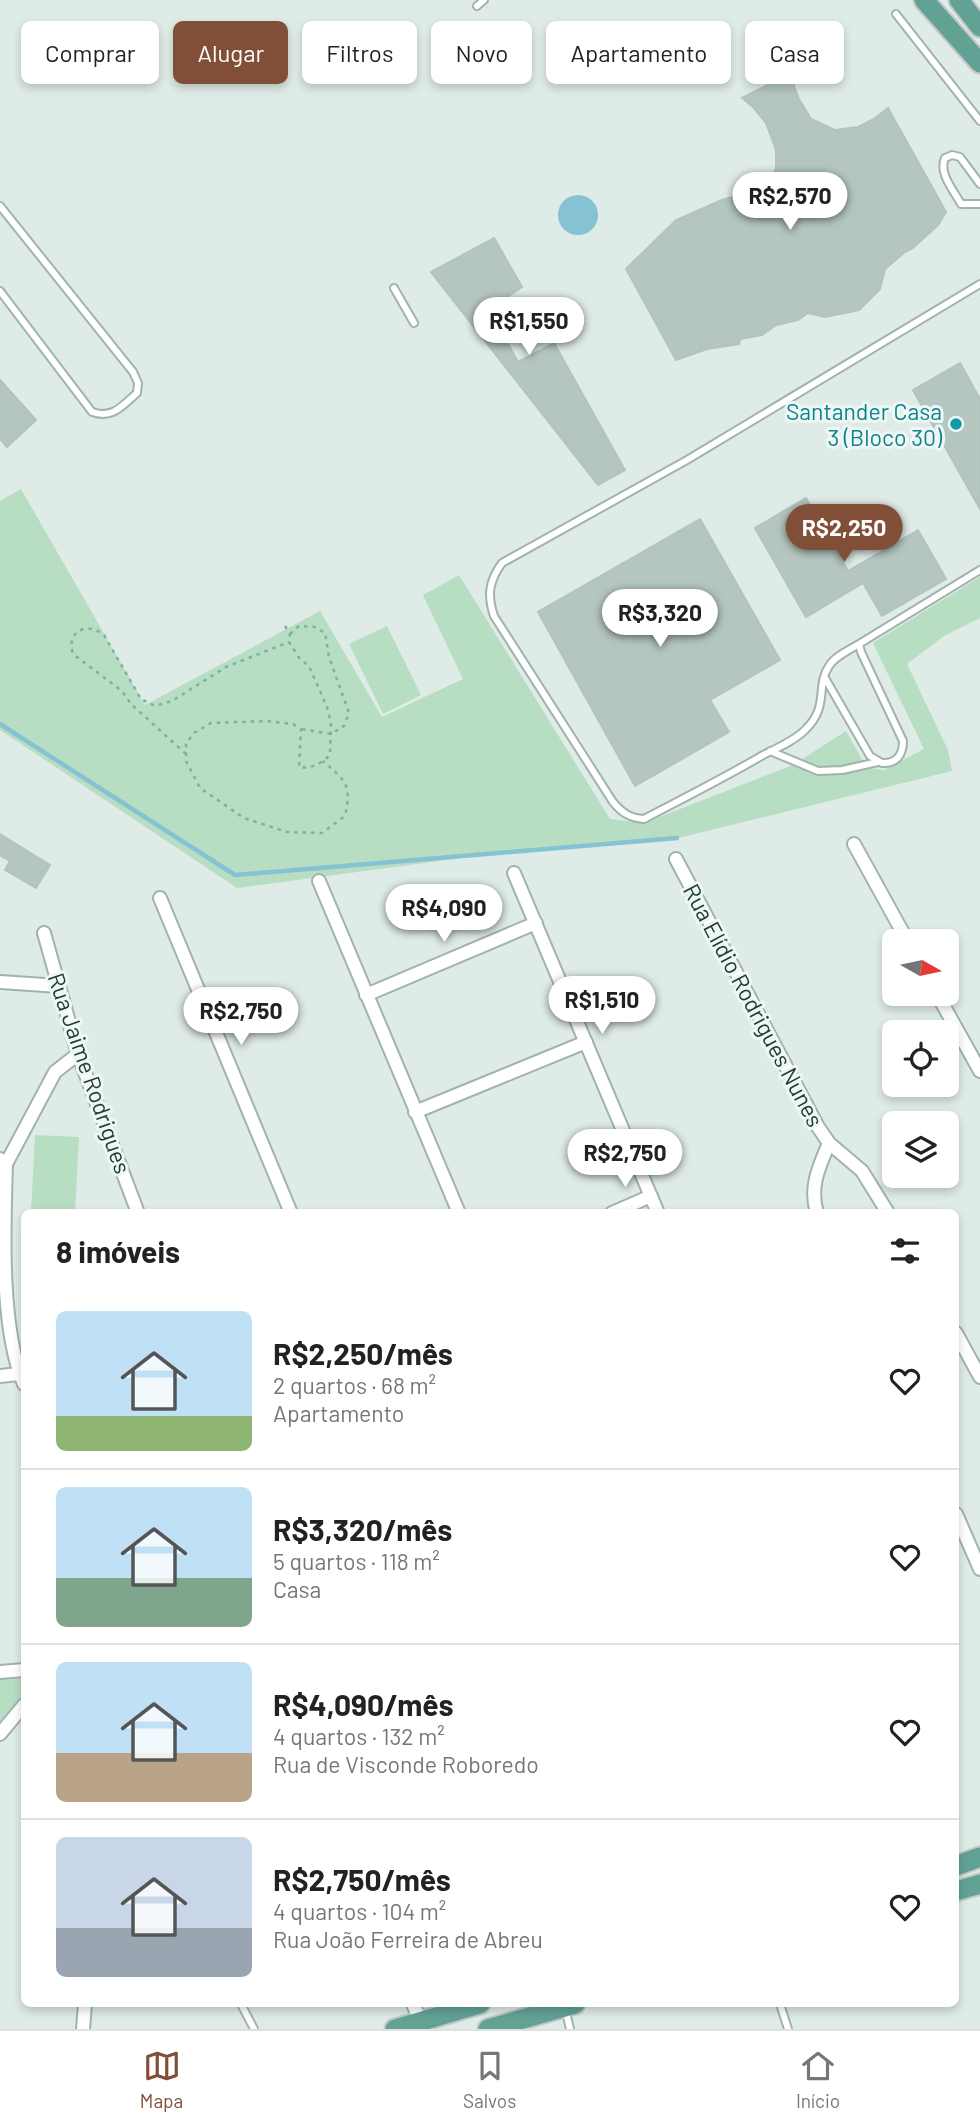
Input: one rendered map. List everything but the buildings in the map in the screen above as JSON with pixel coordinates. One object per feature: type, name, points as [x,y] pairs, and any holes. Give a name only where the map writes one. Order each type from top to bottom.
[{"type":"main road","points":[[959,0],[980,27]]},
{"type":"main road","points":[[934,4],[980,63]]},
{"type":"main road","points":[[959,1865],[980,1857]]},
{"type":"main road","points":[[959,1890],[980,1884]]},
{"type":"main road","points":[[395,2029],[417,2013],[459,2007]]},
{"type":"main road","points":[[488,2029],[563,2007]]},
{"type":"street","points":[[855,844],[901,929]]},
{"type":"street","name":"Rua Elídio Rodrigues Nunes","points":[[676,859],[818,1127],[829,1143],[862,1171],[886,1209]]},
{"type":"street","points":[[514,873],[656,1209]]},
{"type":"street","points":[[319,881],[457,1209]]},
{"type":"street","points":[[160,898],[289,1209]]},
{"type":"street","points":[[366,995],[536,923]]},
{"type":"street","name":"Rua Jaime Rodrigues","points":[[44,933],[78,1054],[136,1209]]},
{"type":"street","points":[[0,982],[59,986]]},
{"type":"street","points":[[944,1006],[980,1071]]},
{"type":"street","points":[[415,1112],[586,1042]]},
{"type":"street","points":[[21,1379],[7,1339],[2,1285],[3,1162],[55,1072],[78,1054]]},
{"type":"street","points":[[816,1209],[813,1185],[829,1143]]},
{"type":"street","points":[[621,1209],[651,1196]]},
{"type":"street","points":[[959,1338],[980,1377]]},
{"type":"street","points":[[0,1376],[21,1379]]},
{"type":"street","points":[[959,1521],[980,1569]]},
{"type":"street","points":[[0,1672],[21,1670]]},
{"type":"street","points":[[0,1734],[21,1708]]},
{"type":"street","points":[[83,2029],[85,2007]]},
{"type":"lane","points":[[477,6],[484,0]]},
{"type":"lane","points":[[896,14],[980,121]]},
{"type":"lane","points":[[980,184],[960,157],[952,155],[945,158],[943,172],[961,204],[980,204]]},
{"type":"lane","points":[[0,206],[133,372],[138,383],[137,393],[114,412],[102,415],[92,412],[0,291]]},
{"type":"lane","points":[[980,284],[687,460],[502,563],[494,574],[489,589],[494,616],[621,811],[629,816],[644,818],[717,782],[803,733],[814,720],[821,705],[824,677],[829,664],[980,570]]},
{"type":"lane","points":[[394,288],[414,323]]},
{"type":"lane","points":[[771,751],[818,771],[842,770],[878,762],[888,764],[894,761],[903,750],[903,741],[859,644]]},
{"type":"lane","points":[[824,677],[870,756],[878,762]]},
{"type":"lane","points":[[243,2007],[254,2029]]},
{"type":"lane","points":[[570,2007],[570,2029]]},
{"type":"lane","points":[[781,2007],[788,2029]]},
{"type":"path","points":[[285,626],[290,634],[289,642],[300,659],[309,666],[331,723],[330,755],[308,768],[299,767],[301,729]]},
{"type":"path","points":[[290,634],[299,626],[315,627],[325,633],[329,657],[349,713],[344,726],[331,734],[301,729],[293,724],[267,721],[211,723],[194,733],[186,744],[186,761],[200,788],[244,818],[287,832],[322,833],[345,816],[349,799],[344,780],[323,761]]},
{"type":"path","points":[[186,754],[131,704],[122,691],[74,654],[72,638],[77,632],[98,630],[104,635],[141,699],[155,706],[172,701],[236,662],[289,642]]},
{"type":"green space","points":[[21,489],[145,705],[320,611],[382,717],[463,679],[423,595],[459,575],[610,819],[644,823],[793,765],[846,731],[867,768],[884,770],[924,749],[873,643],[980,577],[980,618],[944,636],[907,664],[948,750],[952,771],[678,838],[462,858],[237,888],[0,730],[0,501]]},
{"type":"green space","points":[[387,626],[421,695],[383,714],[349,644]]},
{"type":"green space","points":[[35,1135],[79,1137],[75,1209],[31,1209]]},
{"type":"green space","points":[[21,1678],[21,1698],[0,1721],[0,1680]]},
{"type":"water","points":[[578,195],[586,196],[592,201],[597,207],[597,223],[592,229],[586,234],[578,235],[570,234],[564,229],[559,223],[558,215],[559,207],[564,201],[570,196]]},
{"type":"waterway","points":[[0,724],[235,875],[677,838]]},
{"type":"place","name":"Santander Casa 3 (Bloco 30)","points":[[956,424]]}]
